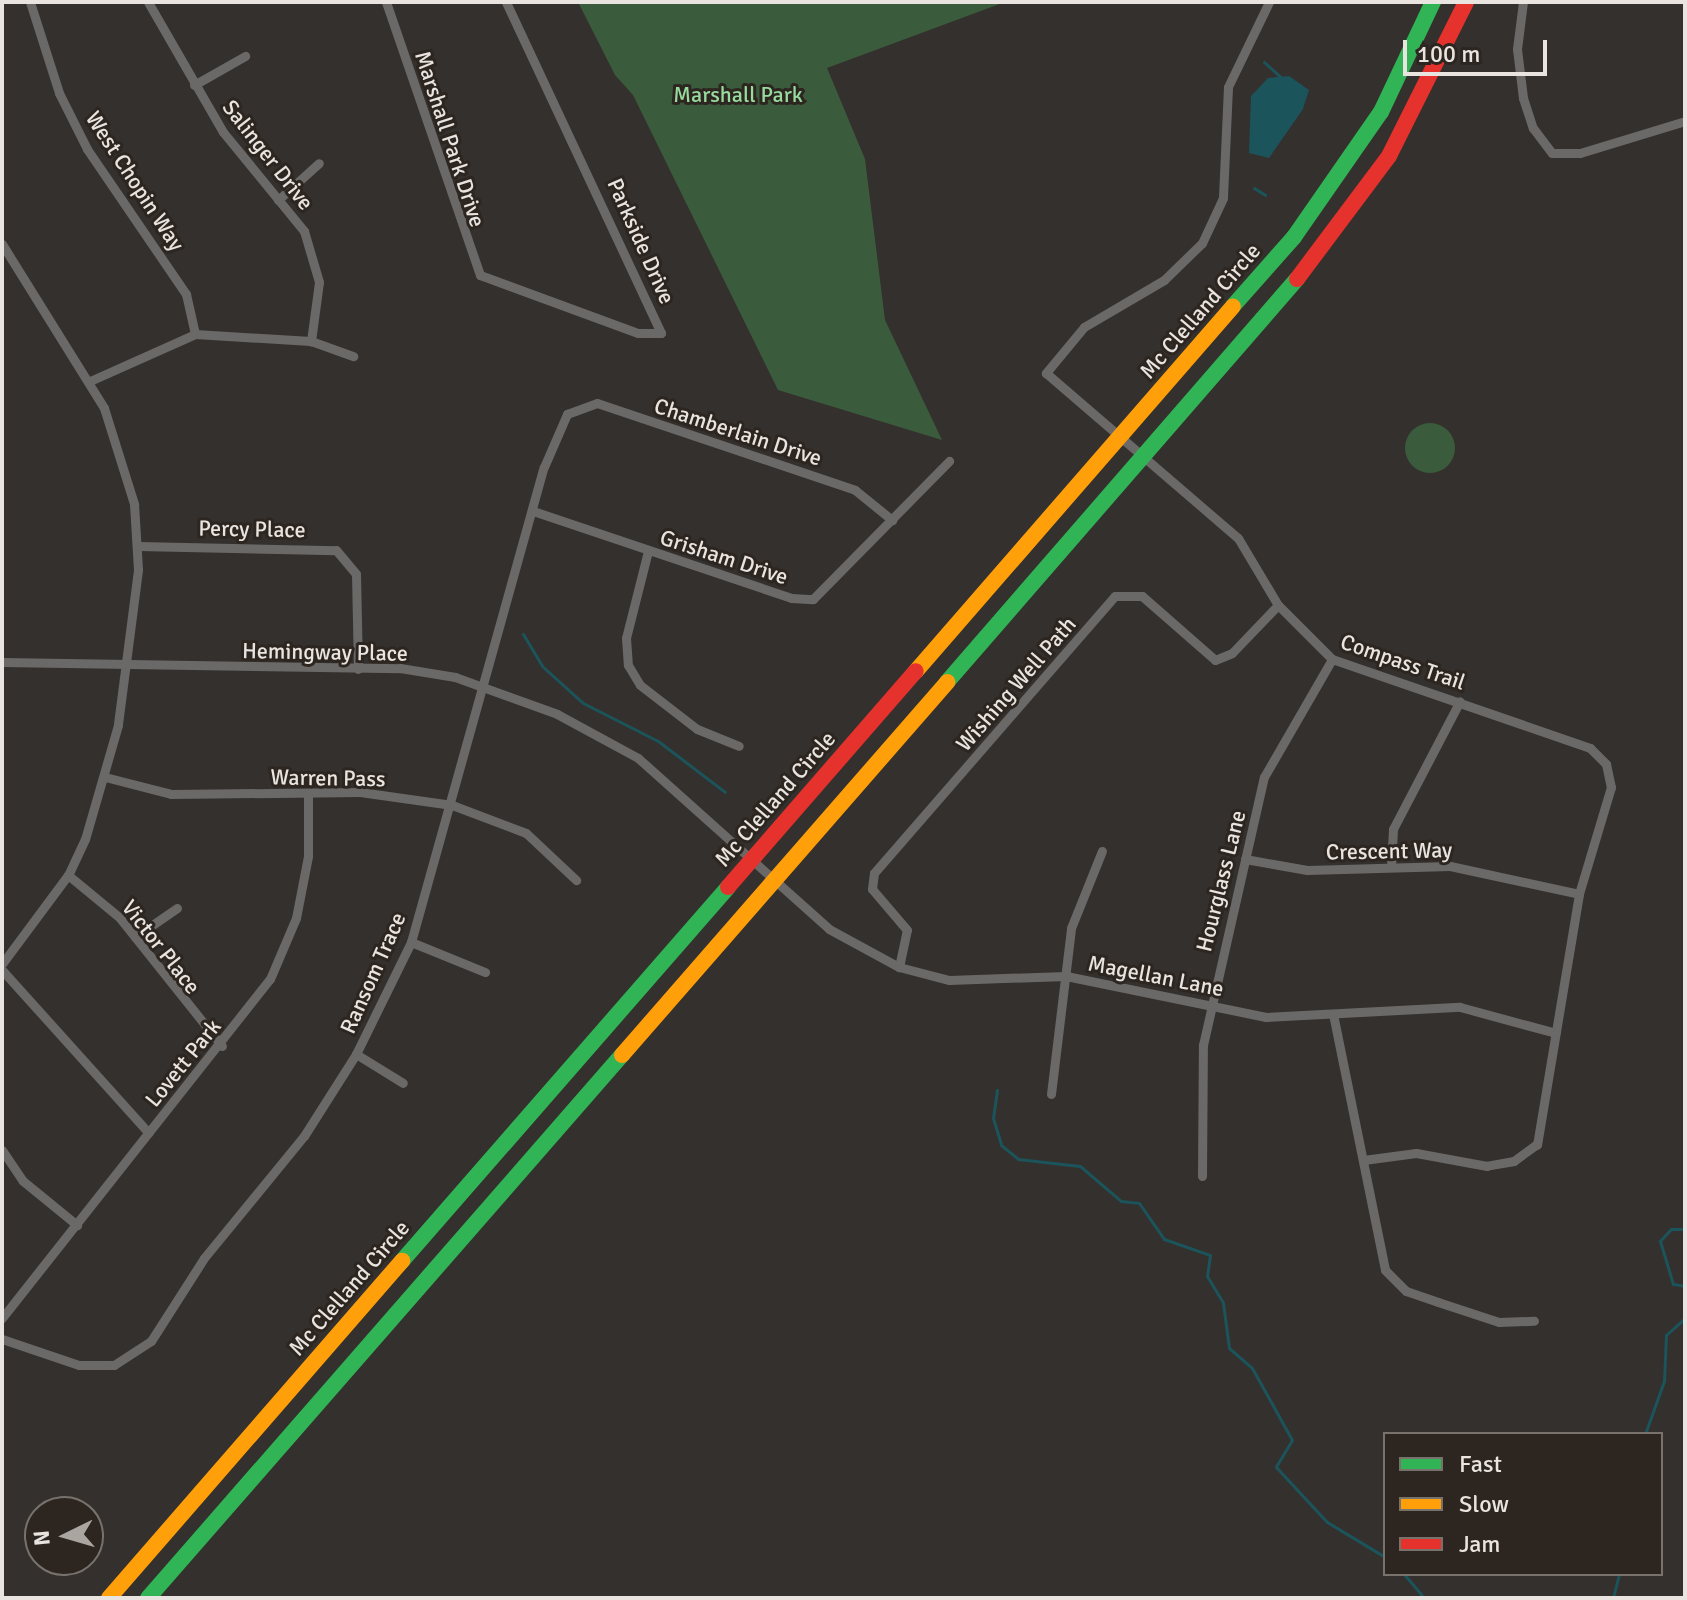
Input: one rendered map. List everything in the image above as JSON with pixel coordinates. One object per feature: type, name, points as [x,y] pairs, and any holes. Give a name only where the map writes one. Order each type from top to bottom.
[{"type":"highway","name":"Mc Clelland Circle","points":[[109,1598],[1120,437],[1336,181],[1381,112],[1433,2]]},
{"type":"highway","points":[[148,1598],[1143,456],[1359,201],[1418,107],[1466,2]]},
{"type":"street","name":"West Chopin Way","points":[[30,2],[80,135],[186,294],[195,334]]},
{"type":"street","name":"Salinger Drive","points":[[148,2],[194,85],[304,231],[319,282],[311,341]]},
{"type":"street","name":"Marshall Park Drive","points":[[386,2],[472,264],[489,282]]},
{"type":"street","name":"Parkside Drive","points":[[489,282],[638,333],[661,333],[506,2]]},
{"type":"street","name":"Compass Trail","points":[[1269,2],[1228,87],[1223,198],[1202,243],[1164,280],[1084,327],[1046,373],[1238,538],[1278,605],[1332,659],[1590,748],[1606,764],[1611,787],[1579,894]]},
{"type":"street","points":[[1523,2],[1517,49],[1523,98],[1533,128],[1552,153],[1580,153],[1685,121]]},
{"type":"street","points":[[194,85],[245,56]]},
{"type":"street","points":[[278,200],[319,163]]},
{"type":"street","points":[[2,244],[90,381],[123,455],[138,546],[126,669],[105,777],[68,875],[2,967],[149,1133]]},
{"type":"street","points":[[90,381],[195,334],[311,341],[353,356]]},
{"type":"street","name":"Chamberlain Drive","points":[[567,414],[597,403],[855,490],[892,520]]},
{"type":"street","name":"Ransom Trace","points":[[2,1339],[79,1365],[114,1365],[151,1341],[356,1054],[411,942],[533,511],[567,414]]},
{"type":"street","name":"Grisham Drive","points":[[533,511],[648,551],[813,599],[949,461]]},
{"type":"street","name":"Percy Place","points":[[138,546],[336,550],[358,586],[358,669]]},
{"type":"street","points":[[648,551],[626,638],[628,665],[640,685],[697,729],[739,746]]},
{"type":"street","name":"Wishing Well Path","points":[[899,967],[907,930],[872,889],[874,873],[1115,596],[1142,596],[1215,660],[1278,605]]},
{"type":"street","name":"Hourglass Lane","points":[[1202,1176],[1210,1005],[1264,777],[1332,659]]},
{"type":"street","name":"Hemingway Place","points":[[2,662],[126,669],[400,668],[485,686],[557,714],[638,758],[773,881]]},
{"type":"street","points":[[1391,867],[1393,829],[1460,701]]},
{"type":"street","name":"Warren Pass","points":[[105,777],[171,794],[360,792],[452,805],[526,833],[576,880]]},
{"type":"street","name":"Lovett Park","points":[[2,1318],[222,1046],[270,979],[296,918],[308,856],[308,794]]},
{"type":"street","points":[[1051,1094],[1071,928],[1102,851]]},
{"type":"street","name":"Crescent Way","points":[[1245,859],[1307,870],[1450,866],[1579,894]]},
{"type":"street","name":"Victor Place","points":[[68,875],[135,937],[222,1046]]},
{"type":"street","name":"Magellan Lane","points":[[773,881],[829,929],[899,967],[949,980],[1066,976],[1266,1017],[1460,1007],[1556,1033]]},
{"type":"street","points":[[1363,1160],[1416,1153],[1487,1166],[1514,1161],[1541,1132],[1579,894]]},
{"type":"street","points":[[135,937],[177,908]]},
{"type":"street","points":[[411,942],[485,972]]},
{"type":"street","points":[[1333,1014],[1385,1270],[1406,1291],[1499,1322],[1534,1321]]},
{"type":"street","points":[[356,1054],[403,1083]]},
{"type":"street","points":[[2,1150],[23,1181],[77,1225]]},
{"type":"green space","name":"Marshall Park","points":[[578,2],[1005,2],[827,68],[865,159],[885,320],[942,440],[778,390],[633,95],[615,75]]},
{"type":"green space","points":[[1430,423],[1448,430],[1455,448],[1448,466],[1430,473],[1412,466],[1405,448],[1412,430]]},
{"type":"water","points":[[1289,76],[1309,90],[1303,109],[1269,158],[1249,153],[1251,96],[1268,78]]},
{"type":"waterway","points":[[1264,62],[1282,78]]},
{"type":"waterway","points":[[1254,188],[1265,195]]},
{"type":"waterway","points":[[523,634],[542,666],[583,703],[658,741],[725,792]]},
{"type":"waterway","points":[[997,1090],[993,1118],[1001,1145],[1018,1159],[1080,1166],[1121,1201],[1139,1203],[1164,1239],[1210,1255],[1207,1276],[1223,1303],[1229,1348],[1252,1368],[1292,1440],[1276,1467],[1327,1522],[1383,1556]]},
{"type":"waterway","points":[[1685,1229],[1671,1229],[1660,1241],[1673,1284],[1685,1286]]},
{"type":"waterway","points":[[1646,1432],[1664,1381],[1666,1335],[1685,1318]]},
{"type":"waterway","points":[[1406,1576],[1424,1598]]},
{"type":"waterway","points":[[1613,1598],[1618,1576]]},
{"type":"traffic: fast","points":[[1233,306],[1294,237],[1381,112],[1433,2]]},
{"type":"traffic: fast","points":[[947,682],[1297,279]]},
{"type":"traffic: fast","points":[[402,1261],[728,887]]},
{"type":"traffic: fast","points":[[148,1598],[622,1055]]},
{"type":"traffic: slow","points":[[916,671],[1233,306]]},
{"type":"traffic: slow","points":[[622,1055],[947,682]]},
{"type":"traffic: slow","points":[[109,1598],[402,1261]]},
{"type":"traffic: jam","points":[[1297,279],[1389,156],[1466,2]]},
{"type":"traffic: jam","points":[[728,887],[916,671]]}]
